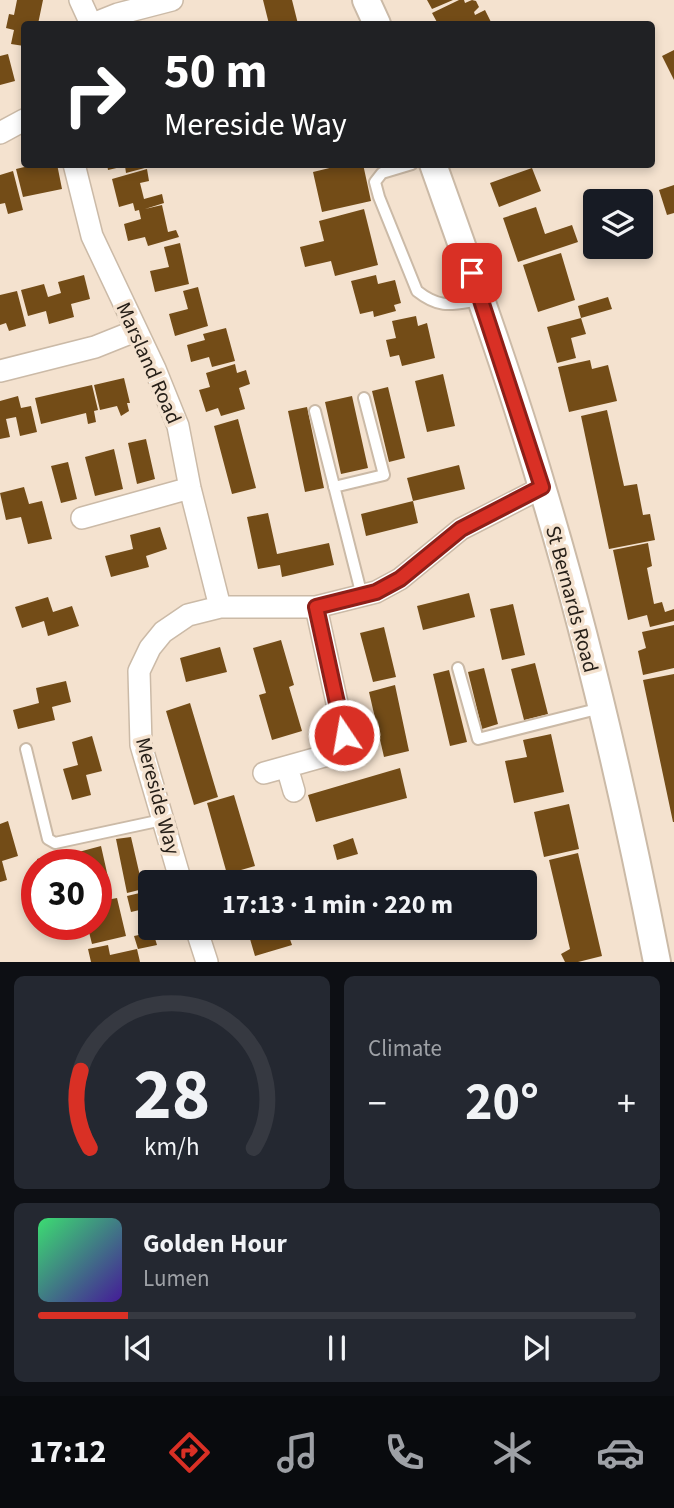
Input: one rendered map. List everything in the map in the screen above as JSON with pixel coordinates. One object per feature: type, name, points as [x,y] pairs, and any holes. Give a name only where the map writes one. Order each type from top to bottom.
[{"type":"street","points":[[79,0],[90,21]]},
{"type":"street","points":[[99,21],[118,13],[172,0]]},
{"type":"street","points":[[366,0],[376,21]]},
{"type":"street","points":[[0,134],[21,122]]},
{"type":"street","name":"Marsland Road","points":[[75,168],[92,236],[166,394],[178,426],[190,488],[220,607]]},
{"type":"street","name":"St Bernards Road","points":[[434,168],[542,487],[601,708],[636,855],[657,962]]},
{"type":"street","points":[[0,371],[95,347],[135,331]]},
{"type":"street","name":"Mereside Way","points":[[177,870],[141,745],[139,671],[150,648],[163,632],[188,615],[220,607],[316,607],[376,592],[400,579],[461,529],[542,487]]},
{"type":"street","points":[[82,518],[190,488]]},
{"type":"street","points":[[264,773],[332,754],[344,735],[316,607]]},
{"type":"street","points":[[287,767],[294,791]]},
{"type":"street","points":[[200,940],[206,962]]},
{"type":"lane","points":[[399,168],[382,173],[375,182],[416,291],[442,305],[481,300]]},
{"type":"lane","points":[[334,487],[384,475],[364,398]]},
{"type":"lane","points":[[315,411],[362,596]]},
{"type":"lane","points":[[458,668],[478,739],[601,708]]},
{"type":"lane","points":[[26,749],[48,839],[55,843],[162,820]]},
{"type":"building","points":[[17,0],[43,0],[39,21],[21,21],[21,46],[11,44],[14,30],[6,28],[9,14],[14,15]]},
{"type":"building","points":[[263,0],[292,0],[297,21],[268,21]]},
{"type":"building","points":[[427,0],[453,0],[432,9]]},
{"type":"building","points":[[459,0],[464,0],[465,3],[472,0],[476,1],[479,7],[474,12],[475,15],[485,10],[490,21],[436,21],[432,13]]},
{"type":"building","points":[[674,50],[674,80],[662,56]]},
{"type":"building","points":[[8,54],[15,81],[0,85],[0,56]]},
{"type":"building","points":[[58,168],[62,189],[23,197],[16,169]]},
{"type":"building","points":[[125,168],[145,168],[126,173]]},
{"type":"building","points":[[330,168],[364,168],[371,201],[322,212],[313,172]]},
{"type":"building","points":[[532,168],[541,191],[499,207],[490,183]]},
{"type":"building","points":[[147,169],[149,181],[140,183],[144,199],[162,194],[164,203],[145,209],[162,205],[168,232],[176,230],[179,237],[148,246],[145,237],[128,241],[124,224],[141,219],[139,210],[135,211],[133,203],[119,207],[112,179]]},
{"type":"building","points":[[13,171],[23,210],[8,214],[5,203],[0,204],[0,175]]},
{"type":"building","points":[[674,185],[674,213],[667,215],[659,190]]},
{"type":"building","points":[[536,207],[545,234],[572,225],[578,242],[518,262],[503,218]]},
{"type":"building","points":[[364,209],[378,265],[335,276],[331,261],[305,267],[300,247],[324,241],[319,221]]},
{"type":"building","points":[[180,243],[189,284],[155,292],[150,271],[169,267],[164,247]]},
{"type":"building","points":[[561,253],[575,300],[538,312],[523,265]]},
{"type":"building","points":[[84,275],[90,299],[71,304],[74,317],[49,324],[46,311],[28,316],[21,290],[44,284],[48,297],[61,293],[58,282]]},
{"type":"building","points":[[376,275],[378,284],[395,280],[401,303],[394,305],[396,311],[374,317],[373,311],[360,314],[351,281]]},
{"type":"building","points":[[198,287],[208,326],[175,336],[169,314],[188,309],[183,291]]},
{"type":"building","points":[[17,291],[26,326],[9,331],[6,323],[0,325],[0,295]]},
{"type":"building","points":[[608,297],[612,309],[581,318],[578,306]]},
{"type":"building","points":[[416,316],[418,326],[427,323],[435,358],[402,366],[399,355],[390,357],[386,340],[396,338],[392,321]]},
{"type":"building","points":[[581,318],[586,334],[571,338],[576,358],[557,363],[547,327]]},
{"type":"building","points":[[226,328],[235,361],[212,367],[209,357],[191,362],[187,345],[205,340],[203,334]]},
{"type":"building","points":[[590,360],[592,369],[608,365],[617,401],[569,412],[558,367]]},
{"type":"building","points":[[235,364],[237,373],[246,370],[250,384],[239,388],[245,409],[221,416],[218,408],[206,412],[199,390],[210,387],[206,373]]},
{"type":"building","points":[[443,374],[455,426],[427,432],[415,381]]},
{"type":"building","points":[[124,378],[130,403],[127,403],[129,411],[121,416],[117,406],[100,410],[94,385]]},
{"type":"building","points":[[92,385],[98,410],[94,411],[96,422],[88,424],[86,413],[41,424],[35,398]]},
{"type":"building","points":[[388,387],[405,458],[389,462],[372,391]]},
{"type":"building","points":[[18,396],[21,408],[31,406],[37,432],[20,436],[16,417],[6,419],[10,437],[0,439],[0,401]]},
{"type":"building","points":[[352,396],[368,468],[341,474],[325,402]]},
{"type":"building","points":[[307,407],[324,488],[305,492],[288,411]]},
{"type":"building","points":[[607,410],[624,486],[637,484],[643,515],[650,514],[655,540],[609,549],[581,416]]},
{"type":"building","points":[[238,419],[256,488],[232,494],[214,426]]},
{"type":"building","points":[[146,439],[155,479],[137,484],[128,443]]},
{"type":"building","points":[[114,449],[123,489],[95,496],[85,457]]},
{"type":"building","points":[[68,462],[77,499],[61,503],[51,466]]},
{"type":"building","points":[[459,465],[465,489],[413,501],[407,478]]},
{"type":"building","points":[[24,487],[29,504],[42,501],[52,539],[28,544],[21,517],[6,520],[0,493]]},
{"type":"building","points":[[413,501],[418,523],[366,536],[361,514]]},
{"type":"building","points":[[268,513],[277,554],[329,543],[334,565],[282,577],[280,565],[258,569],[247,517]]},
{"type":"building","points":[[160,527],[167,549],[146,556],[149,567],[111,577],[105,556],[133,549],[130,535]]},
{"type":"building","points":[[648,543],[652,566],[647,568],[654,604],[662,602],[665,612],[674,609],[674,621],[650,627],[647,615],[628,620],[613,550]]},
{"type":"building","points":[[469,593],[475,617],[423,630],[417,606]]},
{"type":"building","points":[[48,597],[53,612],[72,606],[79,626],[48,636],[44,621],[22,628],[15,607]]},
{"type":"building","points":[[513,604],[525,655],[502,660],[490,609]]},
{"type":"building","points":[[674,625],[674,668],[643,675],[638,651],[646,648],[642,632]]},
{"type":"building","points":[[384,627],[396,677],[373,682],[360,633]]},
{"type":"building","points":[[281,640],[294,685],[289,687],[302,731],[272,740],[259,695],[266,693],[253,648]]},
{"type":"building","points":[[220,647],[227,672],[186,682],[180,658]]},
{"type":"building","points":[[535,663],[548,714],[524,720],[511,669]]},
{"type":"building","points":[[484,668],[498,724],[482,729],[468,672]]},
{"type":"building","points":[[449,670],[467,742],[450,746],[433,674]]},
{"type":"building","points":[[674,674],[674,822],[673,822],[643,680]]},
{"type":"building","points":[[66,681],[71,702],[52,707],[55,720],[18,729],[13,710],[39,703],[36,688]]},
{"type":"building","points":[[395,685],[409,751],[384,757],[369,692]]},
{"type":"building","points":[[190,703],[218,797],[194,805],[166,711]]},
{"type":"building","points":[[551,734],[564,792],[514,803],[505,761],[527,757],[523,740]]},
{"type":"building","points":[[92,736],[102,771],[86,775],[91,795],[72,800],[63,769],[78,765],[72,742]]},
{"type":"building","points":[[400,768],[407,798],[316,822],[308,795]]},
{"type":"building","points":[[234,795],[255,866],[226,870],[207,803]]},
{"type":"building","points":[[569,804],[579,849],[544,857],[534,812]]},
{"type":"building","points":[[8,821],[18,856],[2,861],[7,880],[0,882],[0,824]]},
{"type":"building","points":[[131,837],[139,870],[138,890],[127,893],[116,839]]},
{"type":"building","points":[[353,838],[358,854],[337,860],[333,845]]},
{"type":"building","points":[[578,853],[602,956],[565,962],[561,954],[570,949],[549,860]]},
{"type":"building","points":[[138,893],[138,910],[131,912],[127,896]]},
{"type":"building","points":[[117,898],[126,936],[112,939],[112,899]]},
{"type":"building","points":[[138,935],[138,940],[155,940],[157,945],[138,949],[134,936]]},
{"type":"building","points":[[91,940],[109,940],[92,944]]},
{"type":"building","points":[[250,940],[290,940],[292,945],[255,956]]},
{"type":"building","points":[[108,945],[110,955],[137,949],[140,962],[91,962],[88,949]]},
{"type":"route","points":[[344,735],[316,607],[376,592],[400,579],[461,529],[542,487],[472,273]]}]
